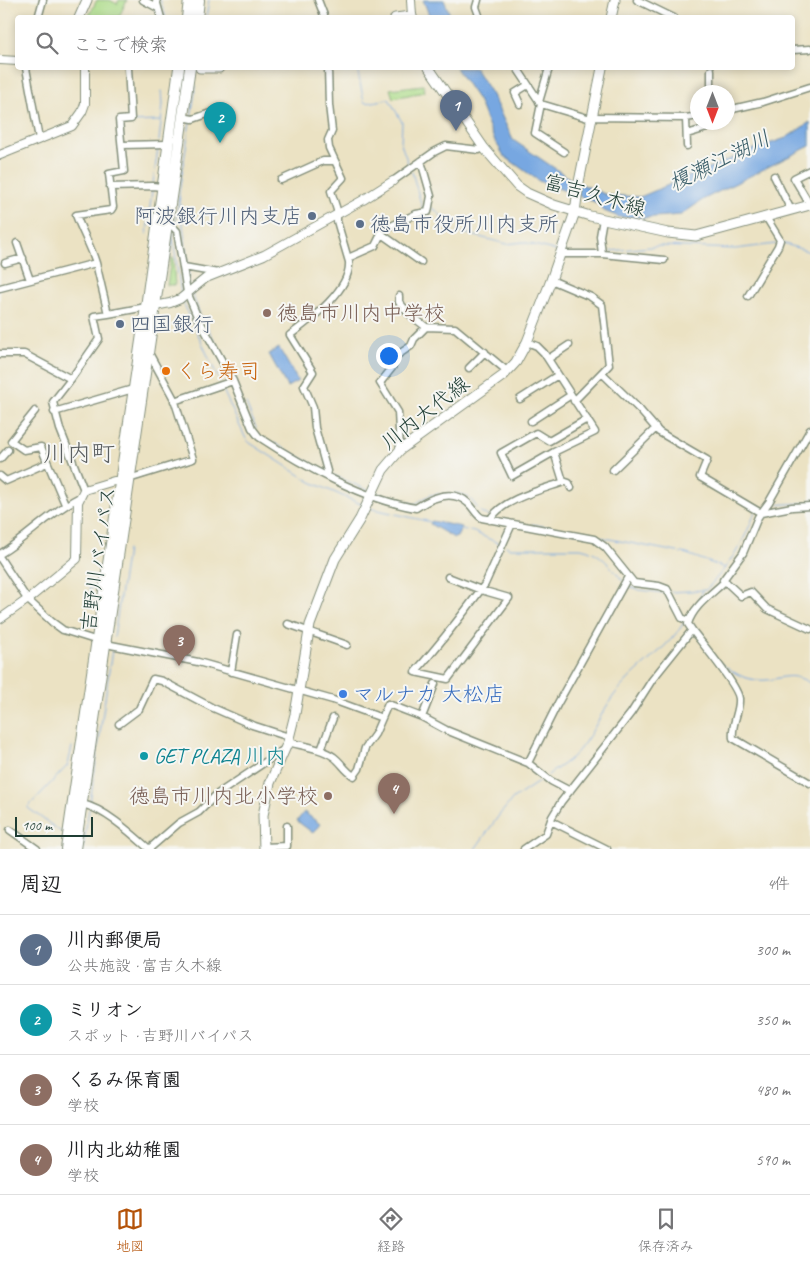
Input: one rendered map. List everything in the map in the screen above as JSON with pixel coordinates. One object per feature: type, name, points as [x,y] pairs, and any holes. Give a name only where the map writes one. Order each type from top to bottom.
[{"type":"highway","points":[[187,15],[189,0]]},
{"type":"highway","points":[[197,15],[199,0]]},
{"type":"highway","name":"吉野川バイパス","points":[[66,849],[100,642],[124,479],[148,352],[156,186],[162,144],[179,70]]},
{"type":"highway","name":"吉野川バイパス","points":[[124,479],[133,389],[150,307],[172,227],[188,118],[190,70]]},
{"type":"highway","name":"吉野川バイパス","points":[[75,849],[87,805],[100,642]]},
{"type":"main road","points":[[80,15],[87,0]]},
{"type":"main road","points":[[612,15],[615,0]]},
{"type":"main road","name":"富吉久木線","points":[[430,70],[484,148],[517,186],[527,193],[574,212],[668,233],[696,236],[810,205]]},
{"type":"main road","name":"川内大代線","points":[[264,848],[263,815],[270,783],[287,743],[295,714],[309,632],[335,559],[366,507],[383,470],[400,450],[508,370],[516,362],[527,342],[574,212],[602,70]]},
{"type":"street","points":[[39,15],[43,0]]},
{"type":"street","points":[[143,0],[158,8]]},
{"type":"street","points":[[156,0],[160,15]]},
{"type":"street","points":[[318,0],[324,15]]},
{"type":"street","points":[[411,0],[412,15]]},
{"type":"street","points":[[478,0],[476,7],[479,15]]},
{"type":"street","points":[[637,0],[668,15]]},
{"type":"street","points":[[795,50],[810,49]]},
{"type":"street","points":[[0,60],[15,61]]},
{"type":"street","points":[[26,70],[39,139]]},
{"type":"street","points":[[0,155],[72,126],[82,112],[86,96],[85,70]]},
{"type":"street","points":[[108,314],[92,250],[76,215],[111,210],[113,207],[109,174],[124,171],[119,120],[130,119],[128,70]]},
{"type":"street","points":[[326,474],[315,428],[313,407],[304,386],[313,372],[290,335],[323,308],[338,292],[349,269],[331,191],[343,178],[329,148],[328,140],[332,131],[328,104],[328,70]]},
{"type":"street","points":[[519,70],[540,103],[591,118],[690,117]]},
{"type":"street","points":[[548,70],[535,133],[564,152]]},
{"type":"street","points":[[711,70],[711,85]]},
{"type":"street","points":[[520,104],[514,93],[528,85]]},
{"type":"street","points":[[735,108],[763,102],[810,87]]},
{"type":"street","points":[[188,118],[222,109]]},
{"type":"street","points":[[686,118],[687,146]]},
{"type":"street","points":[[687,134],[700,130]]},
{"type":"street","points":[[122,145],[162,144]]},
{"type":"street","points":[[0,619],[77,559],[82,494],[54,412],[53,402],[99,339],[94,316],[170,303],[206,278],[264,255],[337,215],[446,146],[479,150],[484,148]]},
{"type":"street","points":[[281,180],[322,161],[335,161]]},
{"type":"street","points":[[348,258],[375,246],[383,230],[416,214],[428,212],[431,196],[421,161]]},
{"type":"street","points":[[810,170],[794,178],[810,205]]},
{"type":"street","points":[[774,176],[791,210]]},
{"type":"street","points":[[110,187],[156,186]]},
{"type":"street","points":[[748,296],[780,240],[766,217]]},
{"type":"street","points":[[602,254],[600,236],[603,219]]},
{"type":"street","points":[[172,227],[187,268],[186,293],[232,381],[252,428],[259,438],[326,474],[416,508],[436,497],[453,496],[465,500],[478,516],[594,539],[605,547],[626,581],[634,584],[659,586],[670,593],[689,627],[739,696],[738,709],[732,730],[733,738],[810,784]]},
{"type":"street","points":[[380,233],[422,262]]},
{"type":"street","points":[[17,243],[30,280]]},
{"type":"street","points":[[560,254],[602,254],[664,260]]},
{"type":"street","points":[[5,262],[23,258]]},
{"type":"street","points":[[0,288],[96,263]]},
{"type":"street","points":[[187,268],[218,273]]},
{"type":"street","points":[[531,422],[573,398],[610,365],[602,305],[591,297],[551,280]]},
{"type":"street","points":[[399,296],[398,302],[409,314],[426,327],[455,328],[508,370]]},
{"type":"street","points":[[400,450],[398,412],[380,382],[392,368],[396,356],[411,346],[414,339],[426,327]]},
{"type":"street","points":[[527,342],[537,346],[548,359],[595,432],[555,452],[512,476],[501,453],[536,433],[549,441],[555,452],[563,481]]},
{"type":"street","points":[[548,359],[568,345]]},
{"type":"street","points":[[0,554],[11,548],[65,504],[82,494],[114,480],[134,477],[193,459],[171,393],[148,352]]},
{"type":"street","points":[[469,368],[485,352]]},
{"type":"street","points":[[0,354],[24,354],[71,379]]},
{"type":"street","points":[[602,373],[662,434],[707,460],[700,477],[761,510],[810,506]]},
{"type":"street","points":[[520,399],[558,375]]},
{"type":"street","points":[[174,401],[232,381]]},
{"type":"street","points":[[54,412],[133,389]]},
{"type":"street","points":[[35,411],[12,442],[24,450],[41,447],[65,504]]},
{"type":"street","points":[[549,441],[587,419]]},
{"type":"street","points":[[613,470],[656,428]]},
{"type":"street","points":[[810,430],[761,510],[743,552],[723,580],[741,596],[752,592],[767,609],[810,629]]},
{"type":"street","points":[[0,460],[8,450]]},
{"type":"street","points":[[0,476],[6,481],[48,463]]},
{"type":"street","points":[[492,518],[508,503],[563,481],[569,483],[571,488]]},
{"type":"street","points":[[448,577],[481,590],[509,598],[448,679],[415,672],[438,646],[481,590],[485,584],[512,524]]},
{"type":"street","points":[[0,558],[27,599],[63,630],[100,642],[198,662],[333,700],[382,718]]},
{"type":"street","points":[[528,762],[558,703],[626,581]]},
{"type":"street","points":[[686,620],[704,600],[725,582]]},
{"type":"street","points":[[288,624],[347,645]]},
{"type":"street","points":[[524,849],[546,834],[551,821],[570,791],[631,713],[652,680],[692,630]]},
{"type":"street","points":[[232,672],[237,635]]},
{"type":"street","points":[[119,724],[140,708],[154,679],[162,681],[211,707],[287,743],[320,750],[335,758],[347,772],[354,776],[359,769],[365,748],[375,734],[388,704],[422,717],[446,730],[528,762],[551,781],[570,791]]},
{"type":"street","points":[[422,717],[435,684]]},
{"type":"street","points":[[320,750],[333,718]]},
{"type":"street","points":[[87,805],[114,820],[151,848],[179,823],[199,812],[216,795],[287,743]]},
{"type":"street","points":[[551,821],[607,849]]},
{"type":"street","points":[[264,848],[286,846],[287,826]]},
{"type":"street","points":[[10,830],[37,849]]},
{"type":"green space","points":[[97,0],[110,0],[117,4],[119,0],[127,0],[120,15],[89,15]]},
{"type":"green space","points":[[423,85],[425,92],[393,98],[390,89]]},
{"type":"green space","points":[[171,258],[173,258],[175,285],[167,285]]},
{"type":"water","points":[[423,0],[444,0],[450,15],[429,15]]},
{"type":"water","points":[[457,70],[476,70],[492,95],[513,140],[572,180],[607,195],[640,197],[754,149],[786,138],[810,122],[810,146],[704,199],[681,215],[641,218],[619,217],[604,211],[595,202],[539,181],[504,156],[494,139],[478,100]]},
{"type":"water","points":[[279,348],[298,381],[287,387],[269,354]]},
{"type":"water","points":[[432,521],[462,527],[457,537],[454,538],[430,524]]},
{"type":"water","points":[[304,812],[320,824],[313,833],[297,821]]},
{"type":"waterway","points":[[160,0],[165,15]]},
{"type":"waterway","points":[[206,15],[209,0]]},
{"type":"waterway","points":[[357,70],[364,102],[389,99],[402,122],[401,144],[409,166]]},
{"type":"waterway","points":[[191,117],[196,86]]},
{"type":"waterway","points":[[159,141],[163,104],[162,91]]},
{"type":"waterway","points":[[129,122],[160,121]]},
{"type":"waterway","points":[[179,193],[190,121]]},
{"type":"waterway","points":[[153,183],[158,148]]},
{"type":"waterway","points":[[412,172],[422,207],[427,207]]},
{"type":"waterway","points":[[147,234],[152,190]]},
{"type":"waterway","points":[[179,194],[188,265]]},
{"type":"waterway","points":[[175,225],[179,197]]},
{"type":"waterway","points":[[431,208],[437,211],[449,226]]},
{"type":"waterway","points":[[456,231],[507,244],[523,242],[557,251]]},
{"type":"waterway","points":[[169,258],[174,232]]},
{"type":"waterway","points":[[173,239],[181,293]]},
{"type":"waterway","points":[[782,243],[810,252]]},
{"type":"waterway","points":[[611,251],[660,246],[735,249],[776,244]]},
{"type":"waterway","points":[[188,269],[190,285]]},
{"type":"waterway","points":[[192,294],[199,312],[233,375]]},
{"type":"waterway","points":[[183,302],[220,382]]},
{"type":"waterway","points":[[222,388],[246,439],[250,443],[311,482],[363,505]]},
{"type":"waterway","points":[[246,404],[256,428]]},
{"type":"waterway","points":[[274,443],[325,471]]},
{"type":"waterway","points":[[328,473],[368,490]]},
{"type":"waterway","points":[[377,493],[415,504],[430,495],[439,494]]},
{"type":"waterway","points":[[455,493],[468,497],[480,511],[489,516]]},
{"type":"waterway","points":[[771,505],[804,503]]},
{"type":"waterway","points":[[369,508],[431,522]]},
{"type":"waterway","points":[[671,592],[706,590],[735,554],[755,512]]},
{"type":"waterway","points":[[532,524],[687,554],[725,568]]},
{"type":"waterway","points":[[462,529],[474,532],[500,544]]},
{"type":"waterway","points":[[506,546],[510,548],[581,548],[588,550],[605,560],[623,581]]},
{"type":"waterway","points":[[114,637],[127,550]]},
{"type":"waterway","points":[[89,589],[97,586]]},
{"type":"waterway","points":[[628,586],[640,590],[665,593]]},
{"type":"waterway","points":[[698,601],[703,591]]},
{"type":"waterway","points":[[548,775],[575,755],[615,694],[663,648],[685,621]]},
{"type":"waterway","points":[[90,803],[112,650]]},
{"type":"waterway","points":[[722,664],[738,675],[747,678],[765,680],[789,676],[810,683]]},
{"type":"waterway","points":[[28,807],[68,765],[72,747]]},
{"type":"waterway","points":[[475,849],[513,799],[543,779]]},
{"type":"waterway","points":[[28,808],[61,832]]},
{"type":"waterway","points":[[83,849],[89,809]]},
{"type":"place","name":"川内郵便局","points":[[456,131]]},
{"type":"place","name":"ミリオン","points":[[220,143]]},
{"type":"place","name":"阿波銀行川内支店","points":[[312,216]]},
{"type":"place","name":"徳島市役所川内支所","points":[[360,224]]},
{"type":"place","name":"徳島市川内中学校","points":[[267,313]]},
{"type":"place","name":"四国銀行","points":[[120,324]]},
{"type":"place","name":"くら寿司","points":[[166,371]]},
{"type":"place","name":"くるみ保育園","points":[[179,666]]},
{"type":"place","name":"マルナカ 大松店","points":[[343,694]]},
{"type":"place","name":"GET PLAZA 川内","points":[[144,756]]},
{"type":"place","name":"徳島市川内北小学校","points":[[328,796]]},
{"type":"place","name":"川内北幼稚園","points":[[394,814]]},
{"type":"district","name":"川内町","points":[[79,453]]},
{"type":"water label","name":"榎瀬江湖川","points":[[719,160]]}]
